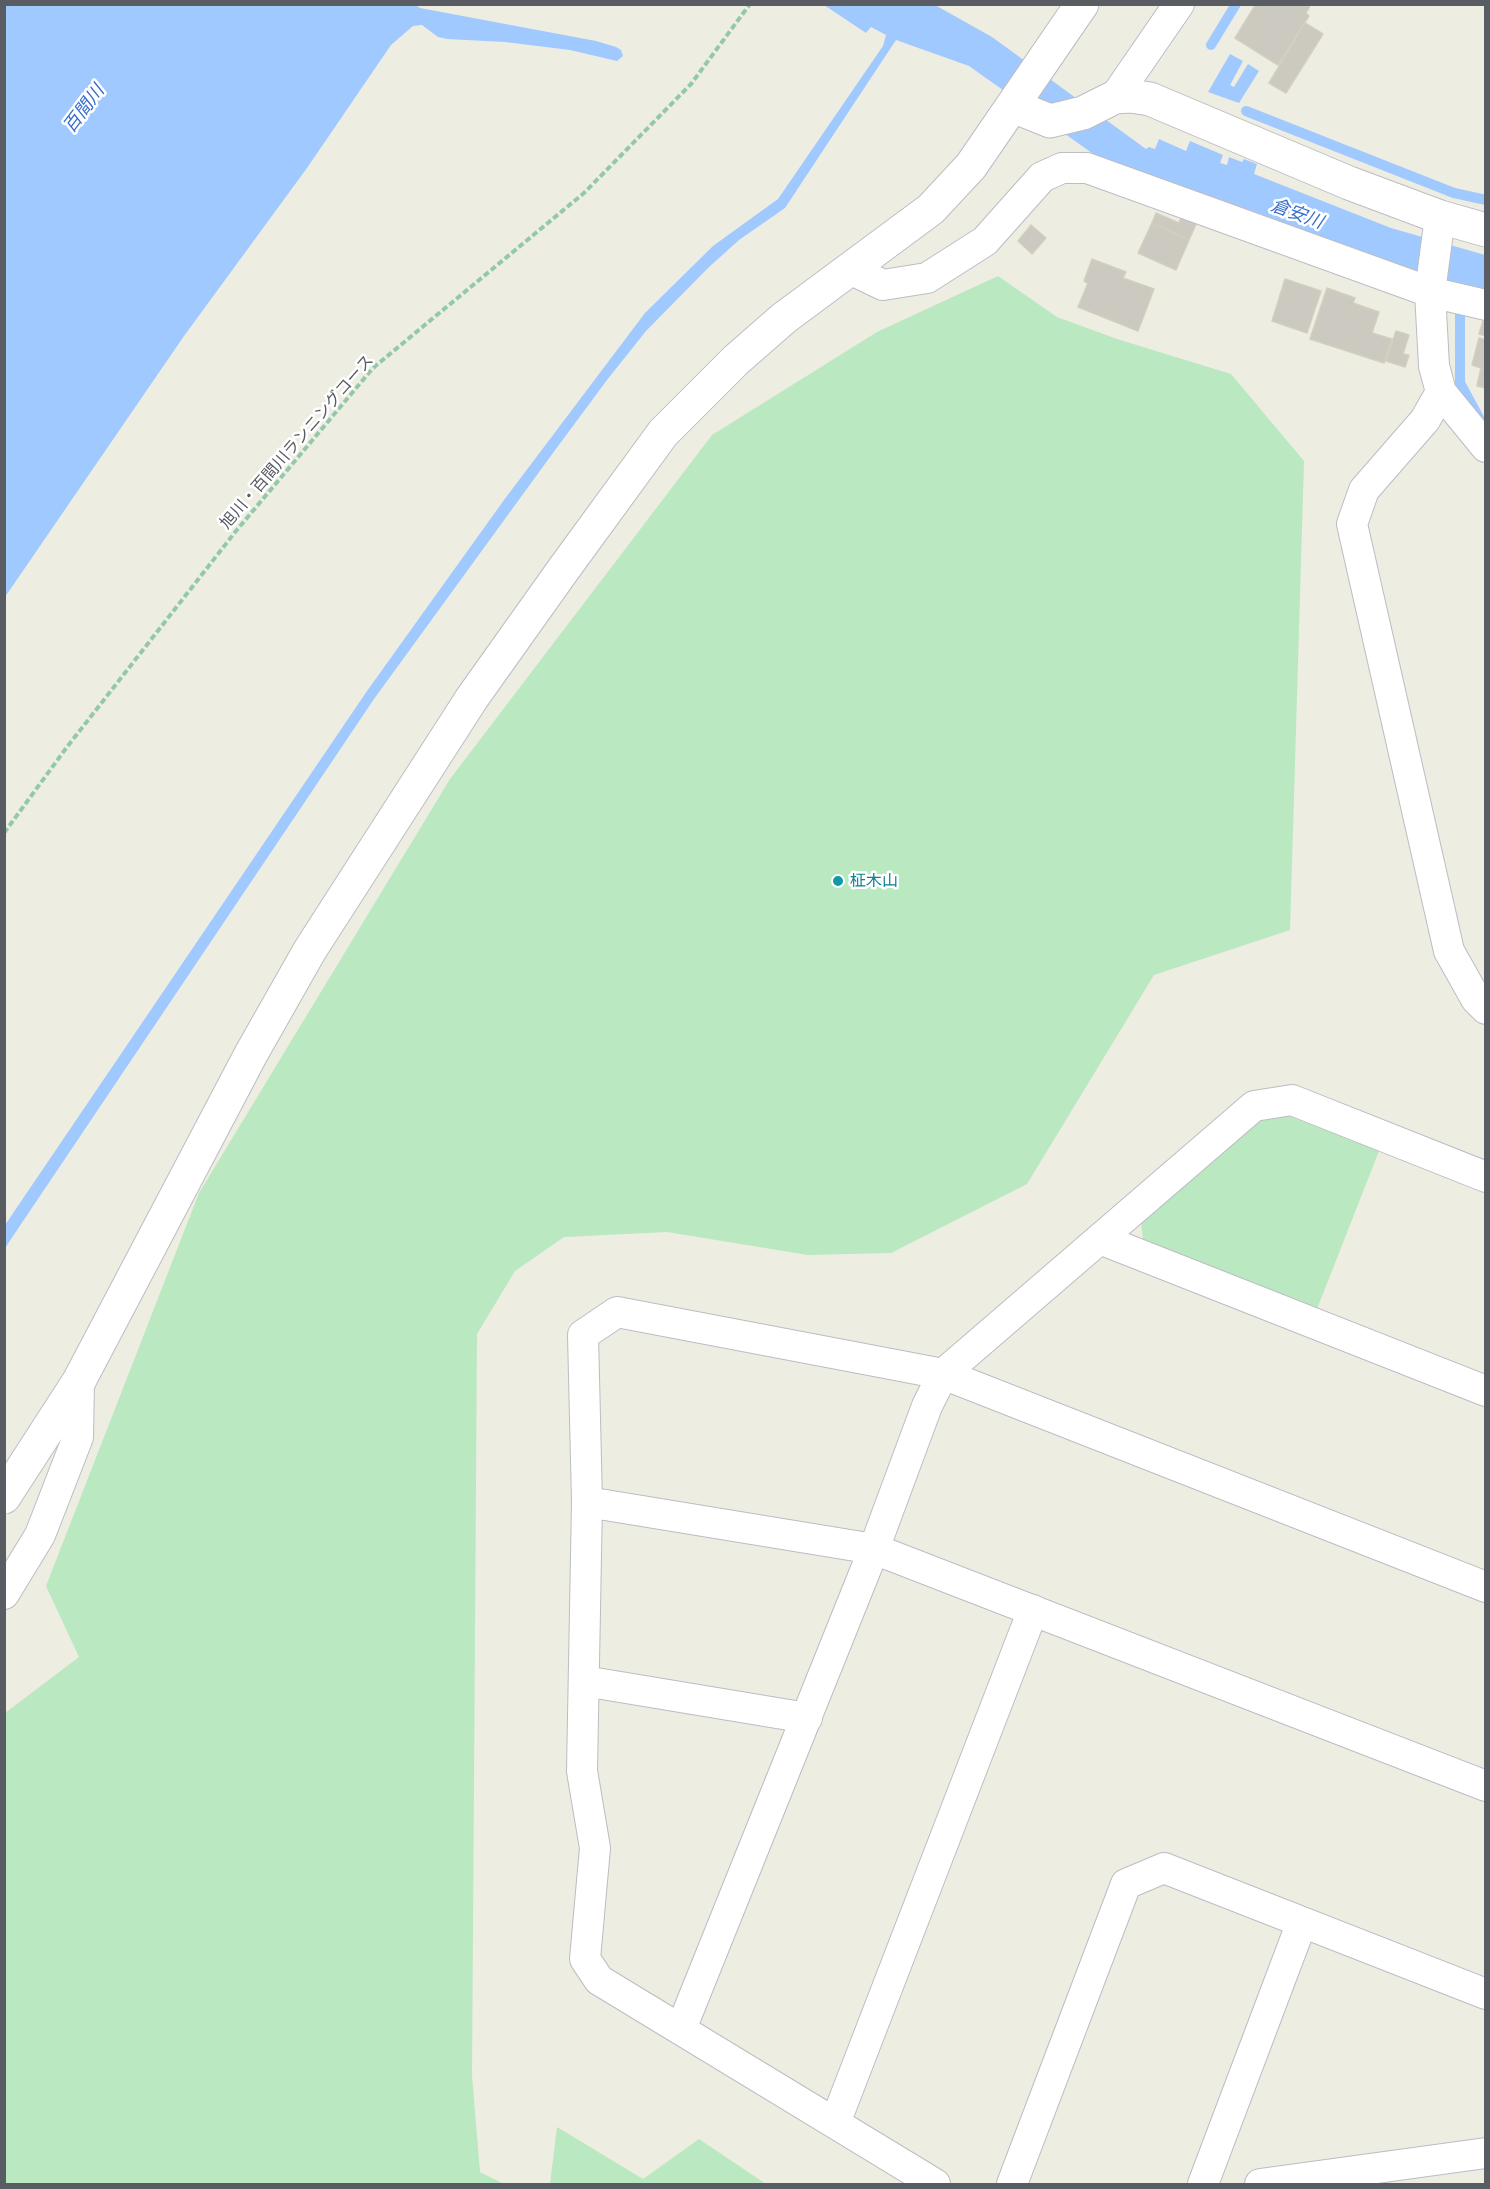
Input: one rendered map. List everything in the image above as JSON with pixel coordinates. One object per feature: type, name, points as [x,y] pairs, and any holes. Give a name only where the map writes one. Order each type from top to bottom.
[{"type":"street","points":[[4,1497],[79,1381],[251,1054],[310,950],[472,698],[663,433],[736,360],[783,318],[931,209],[971,166],[1082,4]]},
{"type":"street","points":[[1115,97],[1179,4]]},
{"type":"street","points":[[1013,106],[1050,121],[1083,113],[1115,97],[1130,96],[1150,99],[1349,183],[1440,217],[1485,230]]},
{"type":"street","points":[[850,269],[883,285],[927,278],[985,241],[1042,177],[1062,168],[1087,168],[1460,299]]},
{"type":"street","points":[[1440,217],[1460,299],[1434,366],[1441,392],[1485,447]]},
{"type":"street","points":[[1441,392],[1425,420],[1364,490],[1352,524],[1449,951],[1476,999],[1485,1009]]},
{"type":"street","points":[[681,2029],[874,1549],[927,1406],[943,1374],[1254,1106],[1292,1100],[1485,1177]]},
{"type":"street","points":[[1100,1239],[1485,1391]]},
{"type":"street","points":[[935,2184],[598,1980],[585,1959],[595,1848],[582,1771],[587,1502],[583,1335],[617,1312],[943,1374],[1485,1587]]},
{"type":"street","points":[[4,1594],[40,1535],[78,1437],[79,1381]]},
{"type":"street","points":[[587,1502],[874,1549],[1485,1786]]},
{"type":"street","points":[[835,2124],[1033,1610]]},
{"type":"street","points":[[584,1681],[807,1718]]},
{"type":"street","points":[[1012,2184],[1126,1884],[1164,1868],[1485,1994]]},
{"type":"street","points":[[1203,2184],[1302,1922]]},
{"type":"street","points":[[1260,2184],[1485,2153]]},
{"type":"path","name":"旭川・百間川ランニングコース","points":[[4,833],[67,747],[236,531],[373,368],[584,193],[691,84],[750,4]]},
{"type":"green space","points":[[998,276],[1057,317],[1117,339],[1231,374],[1304,461],[1290,930],[1154,975],[1027,1184],[891,1253],[808,1255],[667,1232],[564,1237],[515,1271],[477,1334],[472,2076],[480,2172],[504,2184],[5,2184],[5,1713],[79,1657],[46,1586],[199,1193],[450,779],[712,435],[877,332]]},
{"type":"green space","points":[[1289,1116],[1379,1151],[1317,1309],[1143,1239],[1141,1222],[1261,1120]]},
{"type":"green space","points":[[557,2127],[643,2179],[699,2139],[766,2184],[550,2184]]},
{"type":"water","name":"百間川","points":[[5,4],[415,5],[420,8],[596,41],[616,47],[621,50],[623,56],[617,61],[570,50],[505,42],[447,39],[438,37],[422,25],[413,26],[391,45],[307,168],[184,336],[5,597]]},
{"type":"water","name":"倉安川","points":[[824,5],[935,5],[992,37],[1146,149],[1149,147],[1155,149],[1159,139],[1186,151],[1190,141],[1223,155],[1220,163],[1227,165],[1229,157],[1242,162],[1244,159],[1257,164],[1254,174],[1391,228],[1485,255],[1485,290],[1449,283],[1216,198],[1106,163],[969,66],[896,40],[785,208],[739,240],[646,331],[550,457],[374,699],[5,1248],[5,1225],[367,691],[504,500],[645,313],[713,246],[778,199],[883,46],[886,35],[871,27],[866,33]]},
{"type":"water","points":[[1230,54],[1243,61],[1230,85],[1234,87],[1248,64],[1259,71],[1239,103],[1208,92]]},
{"type":"building","points":[[1256,4],[1311,4],[1306,13],[1309,16],[1278,65],[1235,38]]},
{"type":"building","points":[[1305,23],[1323,34],[1286,93],[1269,83]]},
{"type":"building","points":[[1156,213],[1179,223],[1182,215],[1197,222],[1189,240],[1152,223]]},
{"type":"building","points":[[1152,223],[1189,240],[1176,270],[1138,253]]},
{"type":"building","points":[[1031,225],[1046,238],[1032,254],[1018,241]]},
{"type":"building","points":[[1092,259],[1126,272],[1123,278],[1154,289],[1138,331],[1078,307],[1088,283],[1084,281]]},
{"type":"building","points":[[1285,279],[1321,291],[1307,333],[1272,321]]},
{"type":"building","points":[[1327,288],[1355,298],[1353,303],[1379,312],[1372,333],[1392,339],[1384,363],[1310,339]]},
{"type":"building","points":[[1483,321],[1486,322],[1486,336],[1479,334]]},
{"type":"building","points":[[1396,331],[1409,335],[1403,354],[1409,355],[1405,367],[1386,361]]},
{"type":"building","points":[[1479,338],[1486,340],[1486,388],[1477,386],[1481,368],[1472,365]]},
{"type":"waterway","points":[[1211,45],[1236,4]]},
{"type":"waterway","points":[[1246,111],[1454,193],[1486,200]]},
{"type":"waterway","points":[[1460,300],[1460,383],[1479,418]]},
{"type":"place","name":"柾木山","points":[[838,881]]}]
